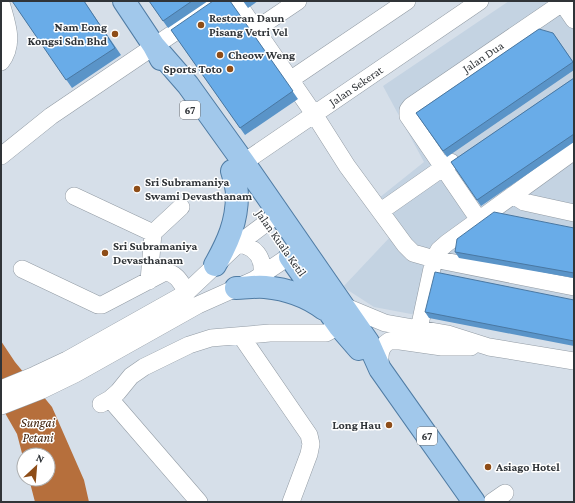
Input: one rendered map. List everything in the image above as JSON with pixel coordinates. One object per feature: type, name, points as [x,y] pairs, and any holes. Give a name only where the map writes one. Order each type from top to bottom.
[{"type":"main road","name":"Jalan Kuala Ketil","points":[[124,1],[154,46],[188,85],[238,167],[360,350],[380,369],[474,502]]},
{"type":"main road","points":[[215,265],[228,243],[235,219],[238,167]]},
{"type":"main road","points":[[236,288],[265,287],[293,293],[314,302],[338,316]]},
{"type":"street","points":[[1,156],[51,116],[221,1]]},
{"type":"street","points":[[236,1],[314,114],[347,166],[405,245],[413,253],[434,259],[574,287]]},
{"type":"street","points":[[256,30],[298,1]]},
{"type":"street","points":[[290,80],[407,1]]},
{"type":"street","name":"Jalan Sekerat","points":[[238,167],[480,1]]},
{"type":"street","points":[[563,2],[574,20]]},
{"type":"street","name":"Jalan Dua","points":[[443,168],[408,116],[408,110],[411,106],[563,2]]},
{"type":"street","points":[[1,3],[10,34],[9,46],[1,62]]},
{"type":"street","points":[[419,329],[434,259],[439,250],[574,151]]},
{"type":"street","points":[[381,211],[463,154]]},
{"type":"street","points":[[443,168],[479,220]]},
{"type":"street","points":[[513,195],[524,202],[574,213]]},
{"type":"street","points":[[74,196],[153,233]]},
{"type":"street","points":[[149,281],[153,233],[181,207]]},
{"type":"street","points":[[1,406],[49,387],[142,327],[187,292],[238,244],[272,218]]},
{"type":"street","points":[[238,244],[245,244],[258,253],[263,267],[262,274]]},
{"type":"street","points":[[1,389],[254,280],[296,252]]},
{"type":"street","points":[[22,269],[98,305],[102,305],[165,272],[172,273],[177,276],[187,292]]},
{"type":"street","points":[[200,502],[105,402],[118,392],[131,376],[144,367],[190,345],[212,338],[270,334],[326,333],[338,316],[448,334],[489,347],[574,361]]},
{"type":"street","points":[[241,336],[309,435],[311,444],[309,454],[290,502]]},
{"type":"street","points":[[380,369],[381,349],[389,341],[400,340],[442,347],[489,347]]},
{"type":"shaded area","points":[[509,1],[574,1],[574,345],[374,307],[343,287],[391,236],[369,206],[424,162],[383,86]]},
{"type":"water","name":"Sungai Petani","points":[[1,341],[15,362],[52,407],[84,480],[89,502],[35,502],[31,487],[56,487],[56,447],[20,447],[17,434],[1,406]]},
{"type":"building","points":[[12,1],[84,1],[115,48],[66,80]]},
{"type":"building","points":[[149,1],[192,1],[163,21]]},
{"type":"building","points":[[213,1],[230,1],[293,91],[240,128],[171,30]]},
{"type":"building","points":[[539,29],[553,33],[573,62],[443,151],[416,113]]},
{"type":"building","points":[[574,78],[574,134],[477,200],[451,162]]},
{"type":"building","points":[[494,212],[574,228],[574,273],[455,252],[457,239]]},
{"type":"building","points":[[435,272],[574,300],[574,341],[425,312]]},
{"type":"place","name":"Restoran Daun Pisang Vetri Vel","points":[[201,25]]},
{"type":"place","name":"Nam Eong Kongsi Sdn Bhd","points":[[115,34]]},
{"type":"place","name":"Cheow Weng","points":[[220,55]]},
{"type":"place","name":"Sports Toto","points":[[230,69]]},
{"type":"place","name":"Sri Subramaniya Swami Devasthanam","points":[[137,189]]},
{"type":"place","name":"Sri Subramaniya Devasthanam","points":[[105,253]]},
{"type":"place","name":"Long Hau","points":[[389,425]]},
{"type":"place","name":"Asiago Hotel","points":[[488,467]]}]
